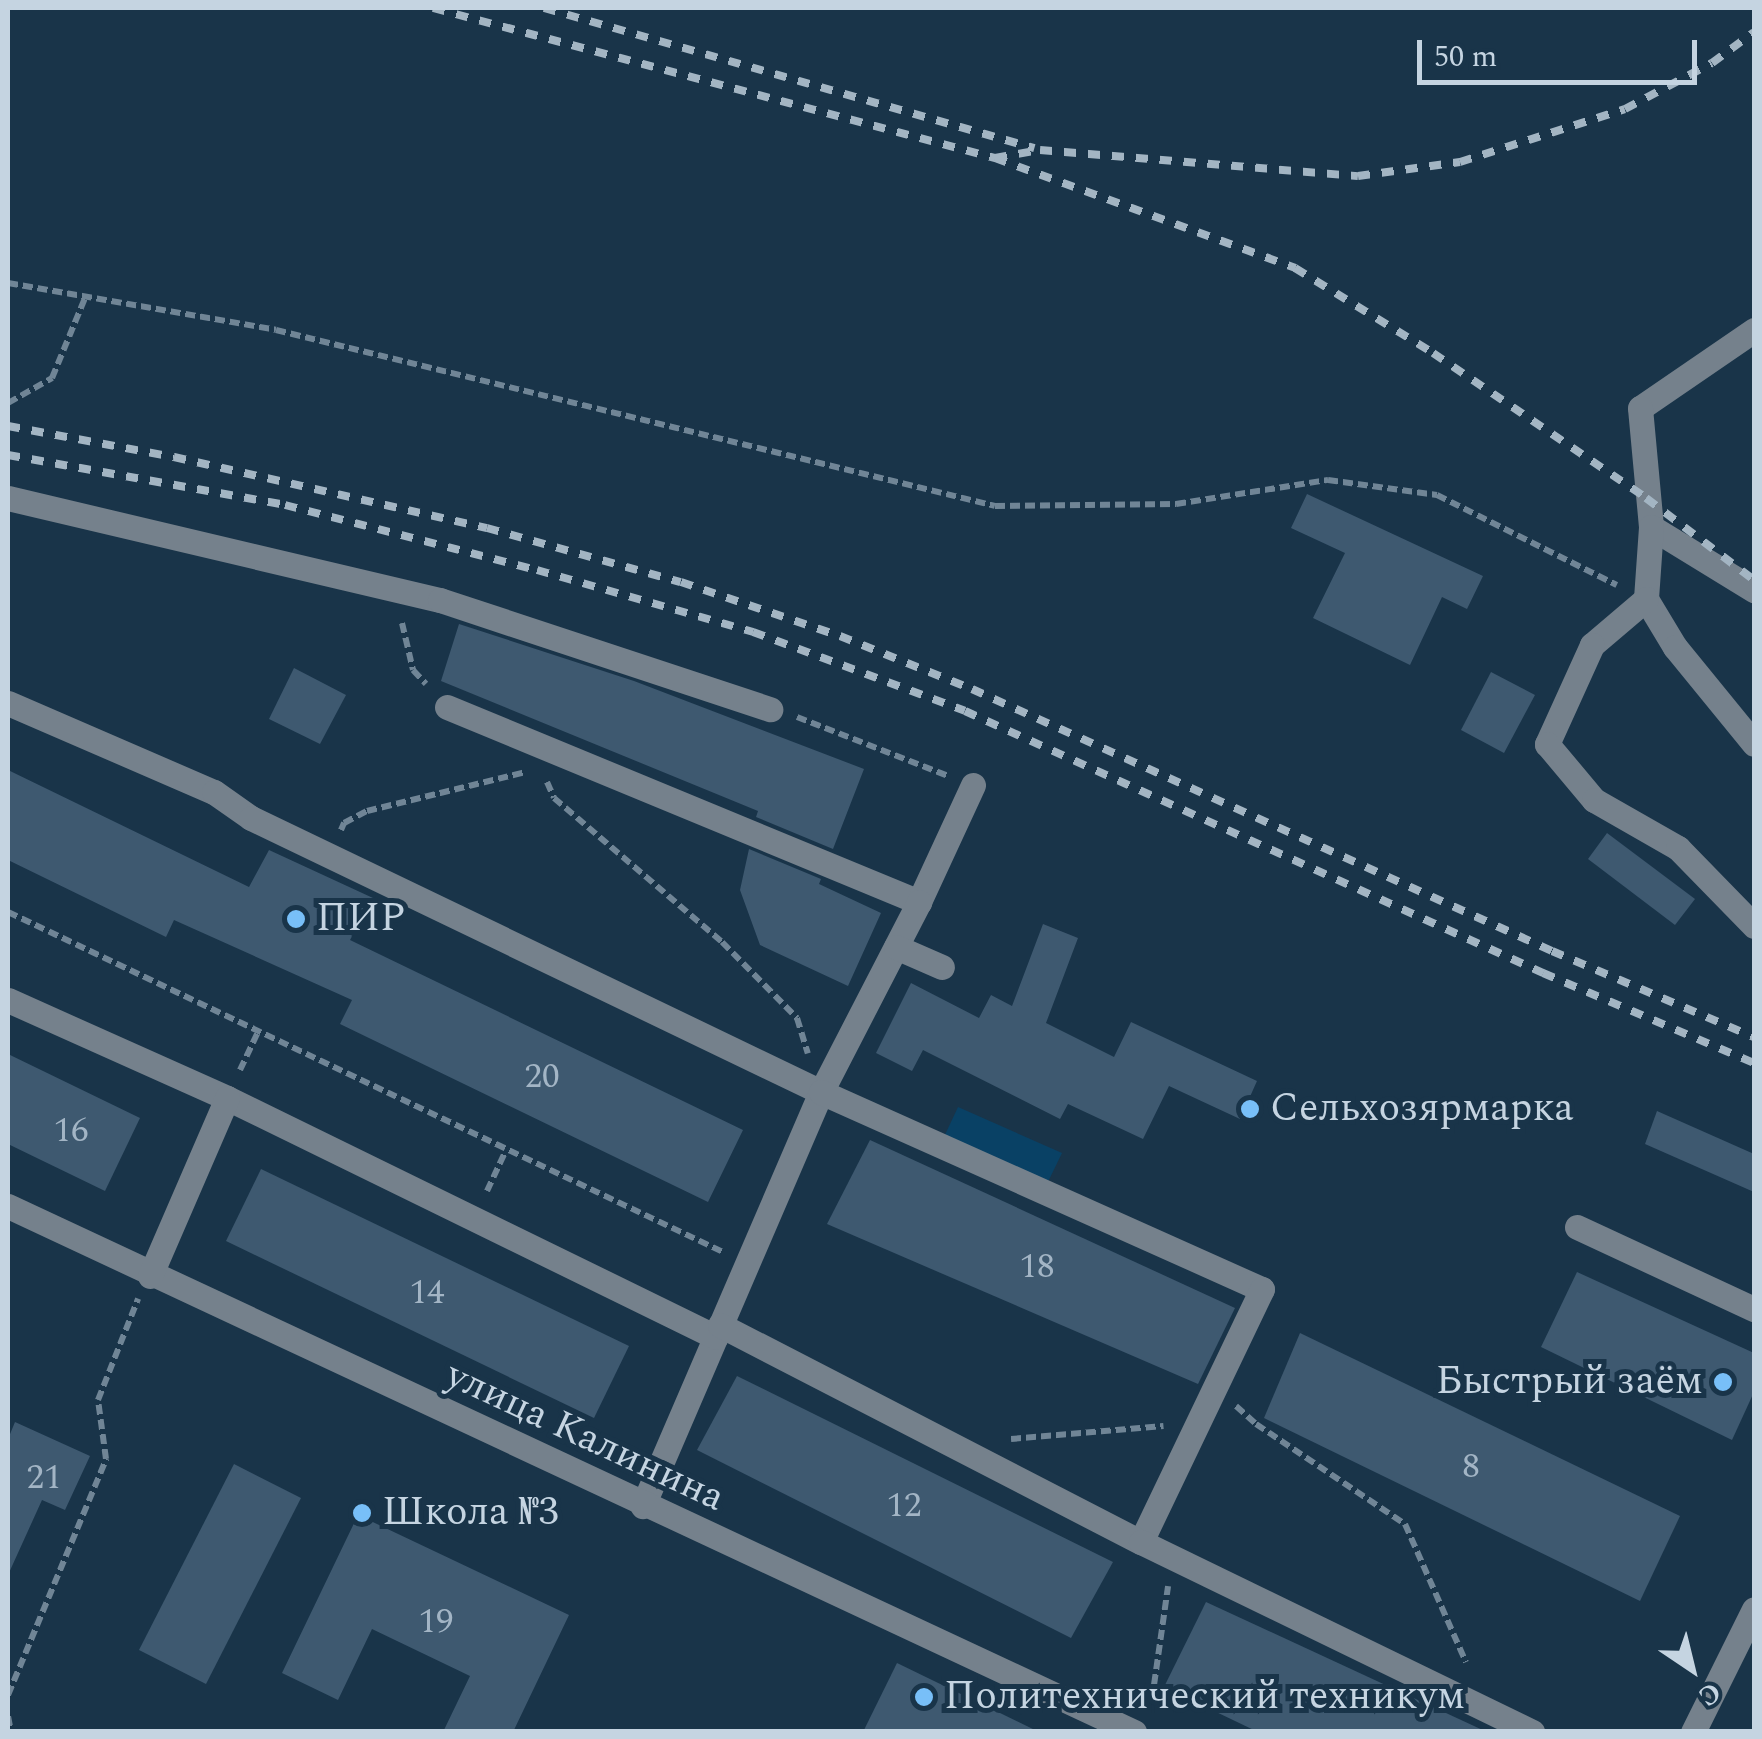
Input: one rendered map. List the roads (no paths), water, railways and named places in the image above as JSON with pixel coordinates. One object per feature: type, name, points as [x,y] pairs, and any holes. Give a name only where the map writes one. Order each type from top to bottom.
[{"type":"street","points":[[1754,330],[1640,408],[1651,527],[1646,599],[1675,648],[1754,744]]},
{"type":"street","points":[[8,498],[394,589],[770,708]]},
{"type":"street","points":[[1651,527],[1754,590]]},
{"type":"street","points":[[1646,599],[1592,645],[1547,744],[1594,800],[1678,848],[1754,926]]},
{"type":"street","points":[[8,703],[214,792],[251,818],[821,1092],[1262,1289],[1140,1542]]},
{"type":"street","points":[[448,707],[919,902]]},
{"type":"street","points":[[643,1506],[821,1092],[919,902],[973,785]]},
{"type":"street","points":[[896,947],[942,968]]},
{"type":"street","points":[[8,1000],[226,1098],[473,1220],[718,1331],[1532,1732]]},
{"type":"street","points":[[144,1287],[226,1098]]},
{"type":"street","name":"улица Калинина","points":[[8,1206],[144,1287],[643,1506],[1134,1732]]},
{"type":"street","points":[[1577,1227],[1754,1309]]},
{"type":"street","points":[[1693,1732],[1754,1609]]},
{"type":"railway","points":[[433,8],[995,158],[1040,150],[1358,176],[1460,162],[1625,109],[1712,63],[1754,32]]},
{"type":"railway","points":[[544,8],[1034,148]]},
{"type":"railway","points":[[995,158],[1295,268],[1433,353],[1646,498],[1754,580]]},
{"type":"railway","points":[[8,426],[174,457],[487,528],[681,582],[840,636],[972,689],[1552,951],[1754,1037]]},
{"type":"railway","points":[[8,455],[285,505],[537,570],[753,632],[965,711],[1543,973],[1754,1063]]},
{"type":"place","name":"ПИР","points":[[296,919]]},
{"type":"place","name":"Сельхозярмарка","points":[[1250,1109]]},
{"type":"place","name":"Быстрый заём","points":[[1723,1382]]},
{"type":"place","name":"Школа №3","points":[[362,1513]]},
{"type":"place","name":"Политехнический техникум","points":[[924,1697]]}]
